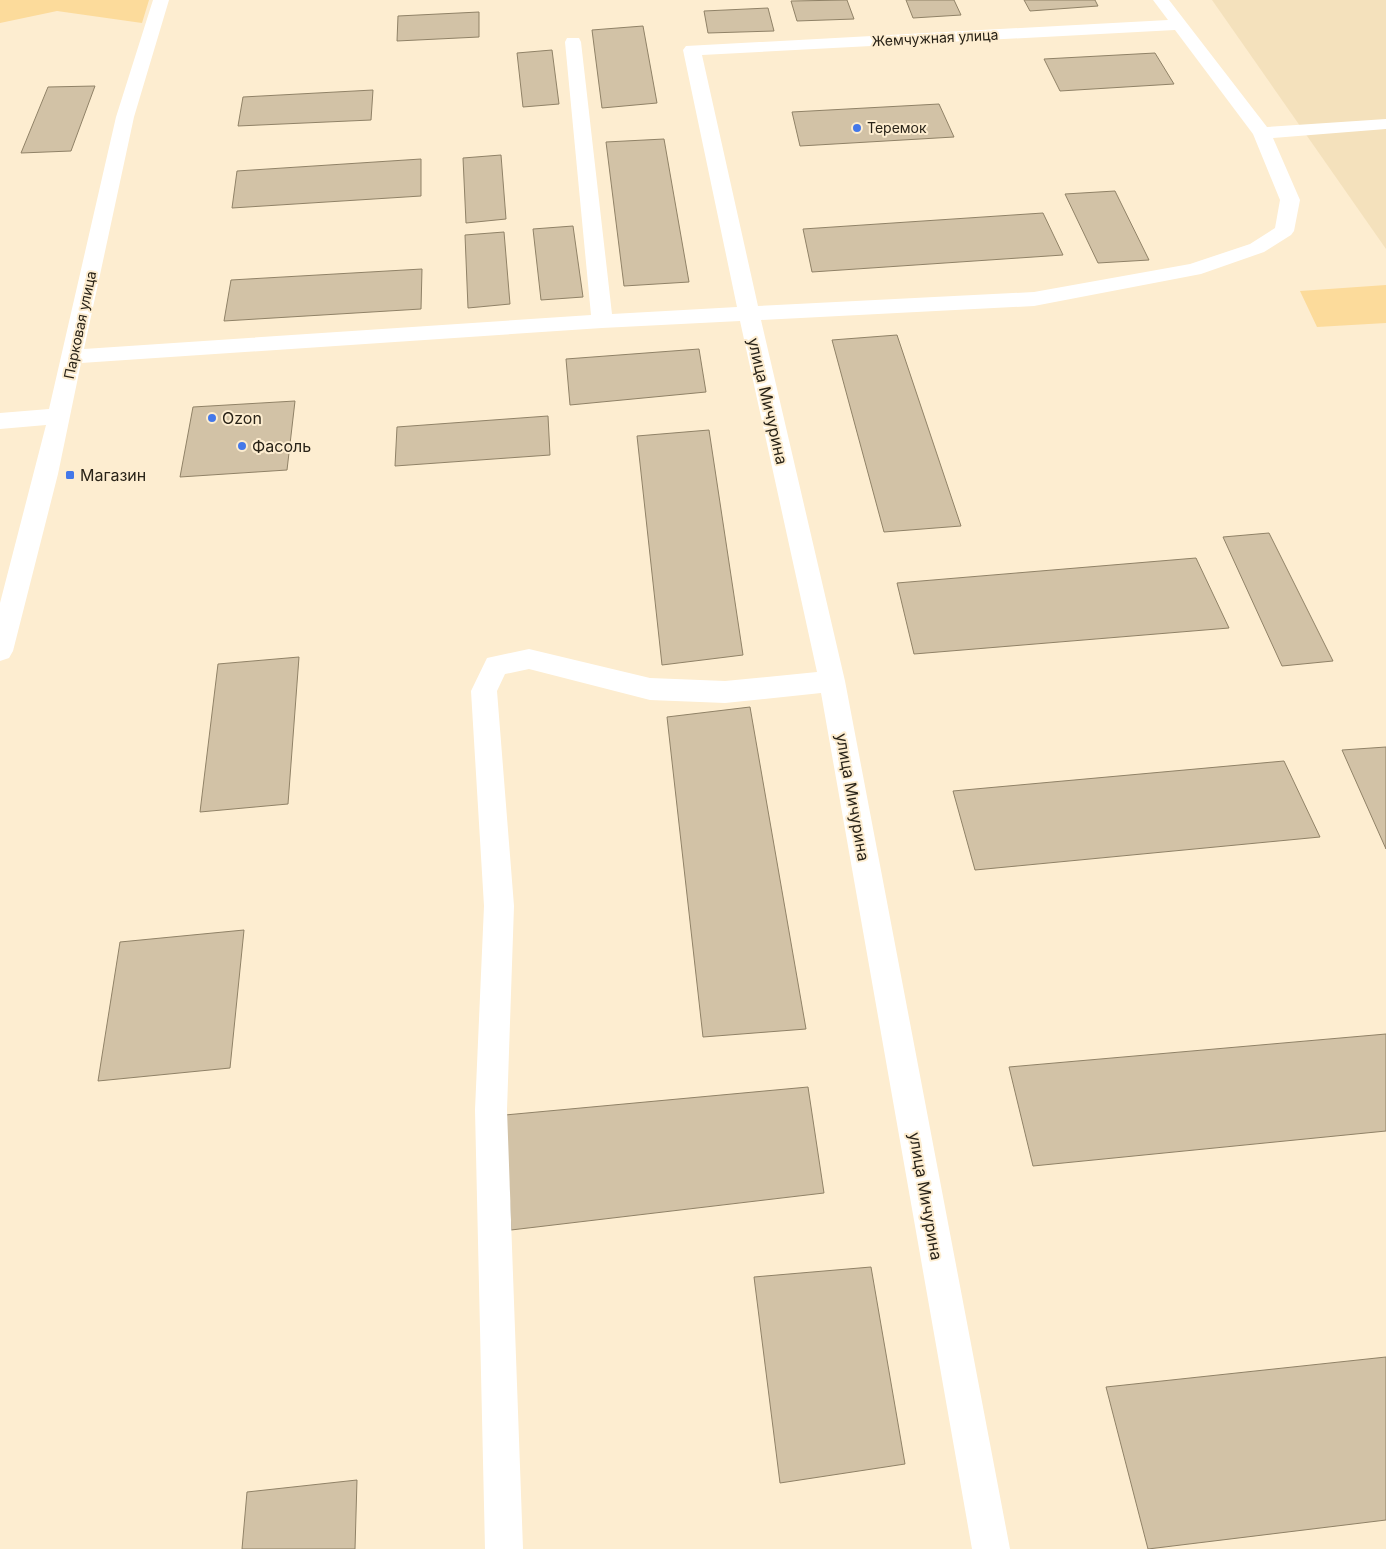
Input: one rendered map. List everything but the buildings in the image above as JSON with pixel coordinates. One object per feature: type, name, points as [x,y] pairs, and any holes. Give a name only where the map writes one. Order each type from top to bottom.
[{"type":"street","name":"Парковая улица","points":[[0,651],[46,474],[124,117],[161,0]]},
{"type":"street","points":[[73,356],[602,321],[1034,298],[1194,270],[1256,248],[1284,231],[1290,200],[1262,133],[1178,25],[1161,0]]},
{"type":"street","name":"Жемчужная улица","points":[[692,50],[1178,25]]},
{"type":"street","points":[[573,42],[602,321]]},
{"type":"street","name":"улица Мичурина","points":[[692,50],[749,314],[832,681],[991,1549]]},
{"type":"street","points":[[1262,133],[1386,124]]},
{"type":"street","points":[[0,421],[59,416]]},
{"type":"street","points":[[504,1549],[492,1110],[499,906],[484,691],[496,665],[529,659],[650,689],[725,692],[832,681]]},
{"type":"shaded area","points":[[0,0],[149,0],[142,23],[57,11],[0,23]]},
{"type":"shaded area","points":[[1212,0],[1386,0],[1386,249]]},
{"type":"shaded area","points":[[1386,285],[1386,323],[1317,327],[1300,291]]},
{"type":"place","name":"Теремок","points":[[857,128]]},
{"type":"place","name":"Ozon","points":[[212,418]]},
{"type":"place","name":"Фасоль","points":[[242,446]]},
{"type":"place","name":"Магазин","points":[[70,475]]}]
